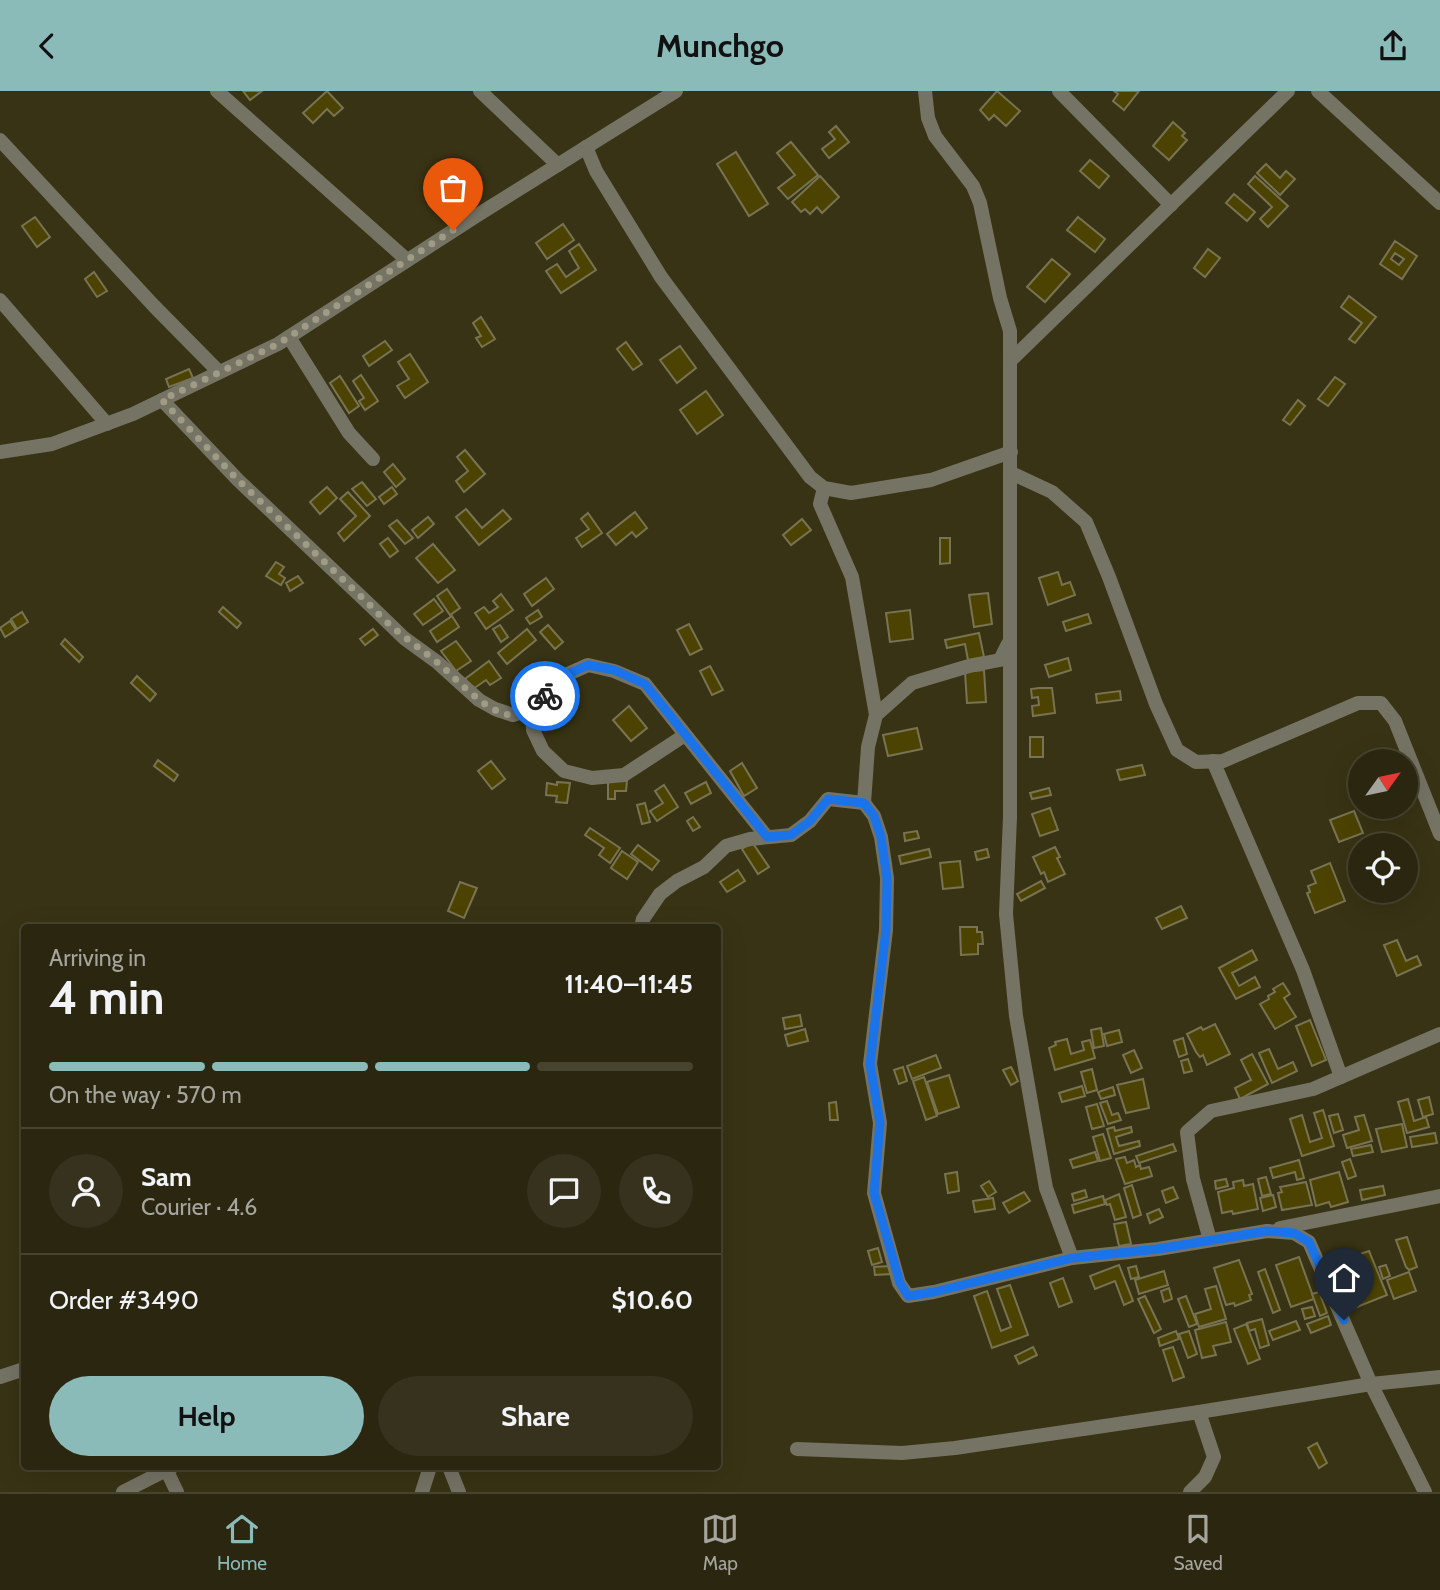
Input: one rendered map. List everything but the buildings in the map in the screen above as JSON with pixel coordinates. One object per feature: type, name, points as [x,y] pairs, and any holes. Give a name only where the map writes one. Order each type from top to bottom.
[{"type":"street","points":[[217,91],[407,260]]},
{"type":"street","points":[[480,91],[558,165]]},
{"type":"street","points":[[0,452],[52,444],[107,424],[289,337],[676,91]]},
{"type":"street","points":[[925,91],[928,118],[935,136],[973,186],[980,203],[1000,299],[1010,331],[1010,841],[1006,914],[1016,1016],[1046,1188],[1072,1258]]},
{"type":"street","points":[[1059,91],[1171,205]]},
{"type":"street","points":[[1010,362],[1288,91]]},
{"type":"street","points":[[1318,91],[1440,203]]},
{"type":"street","points":[[0,140],[219,372]]},
{"type":"street","points":[[586,147],[596,171],[661,278],[810,477],[824,488],[851,493],[931,480],[1011,452]]},
{"type":"street","points":[[0,300],[107,424]]},
{"type":"street","points":[[289,337],[349,433],[373,459]]},
{"type":"street","points":[[162,400],[238,480],[404,638],[437,662],[479,700],[513,715],[532,709],[568,674],[588,665],[614,670],[645,684],[767,837]]},
{"type":"street","points":[[1011,473],[1052,492],[1086,522],[1156,704],[1177,750],[1196,762],[1223,761],[1358,703],[1381,703],[1395,720],[1440,834]]},
{"type":"street","points":[[824,488],[820,504],[852,577],[876,715],[868,747],[864,803],[874,816],[881,837],[887,878],[886,930],[870,1064],[880,1123],[874,1193],[900,1283],[908,1296],[1072,1258],[1158,1249],[1267,1231],[1440,1196]]},
{"type":"street","points":[[876,715],[912,683],[1000,660],[1010,640]]},
{"type":"street","points":[[532,709],[533,730],[543,751],[564,771],[592,778],[624,775],[685,735]]},
{"type":"street","points":[[1213,761],[1303,970],[1341,1077]]},
{"type":"street","points":[[641,924],[660,894],[677,881],[704,867],[726,846],[750,839],[791,835],[810,821],[828,799],[864,803]]},
{"type":"street","points":[[1210,1240],[1193,1179],[1187,1132],[1211,1111],[1313,1089],[1440,1034]]},
{"type":"street","points":[[1267,1231],[1294,1233],[1309,1242],[1371,1384],[1425,1492]]},
{"type":"street","points":[[0,1377],[21,1370]]},
{"type":"street","points":[[797,1449],[902,1453],[1199,1412],[1371,1384],[1440,1377]]},
{"type":"street","points":[[1190,1492],[1205,1478],[1214,1457],[1199,1412]]},
{"type":"street","points":[[123,1492],[164,1470]]},
{"type":"street","points":[[169,1470],[177,1492]]},
{"type":"street","points":[[422,1492],[429,1470]]},
{"type":"street","points":[[450,1470],[459,1492]]},
{"type":"way so far","points":[[453,230],[278,344],[162,400],[238,480],[386,623],[437,662],[479,700],[513,715],[532,709],[545,696]]},
{"type":"route","points":[[545,696],[568,674],[588,665],[614,670],[645,684],[767,837],[791,835],[810,821],[828,799],[864,803],[874,816],[881,837],[887,878],[886,930],[870,1064],[880,1123],[874,1193],[900,1283],[908,1296],[1072,1258],[1158,1249],[1267,1231],[1294,1233],[1309,1242],[1344,1320]]}]
